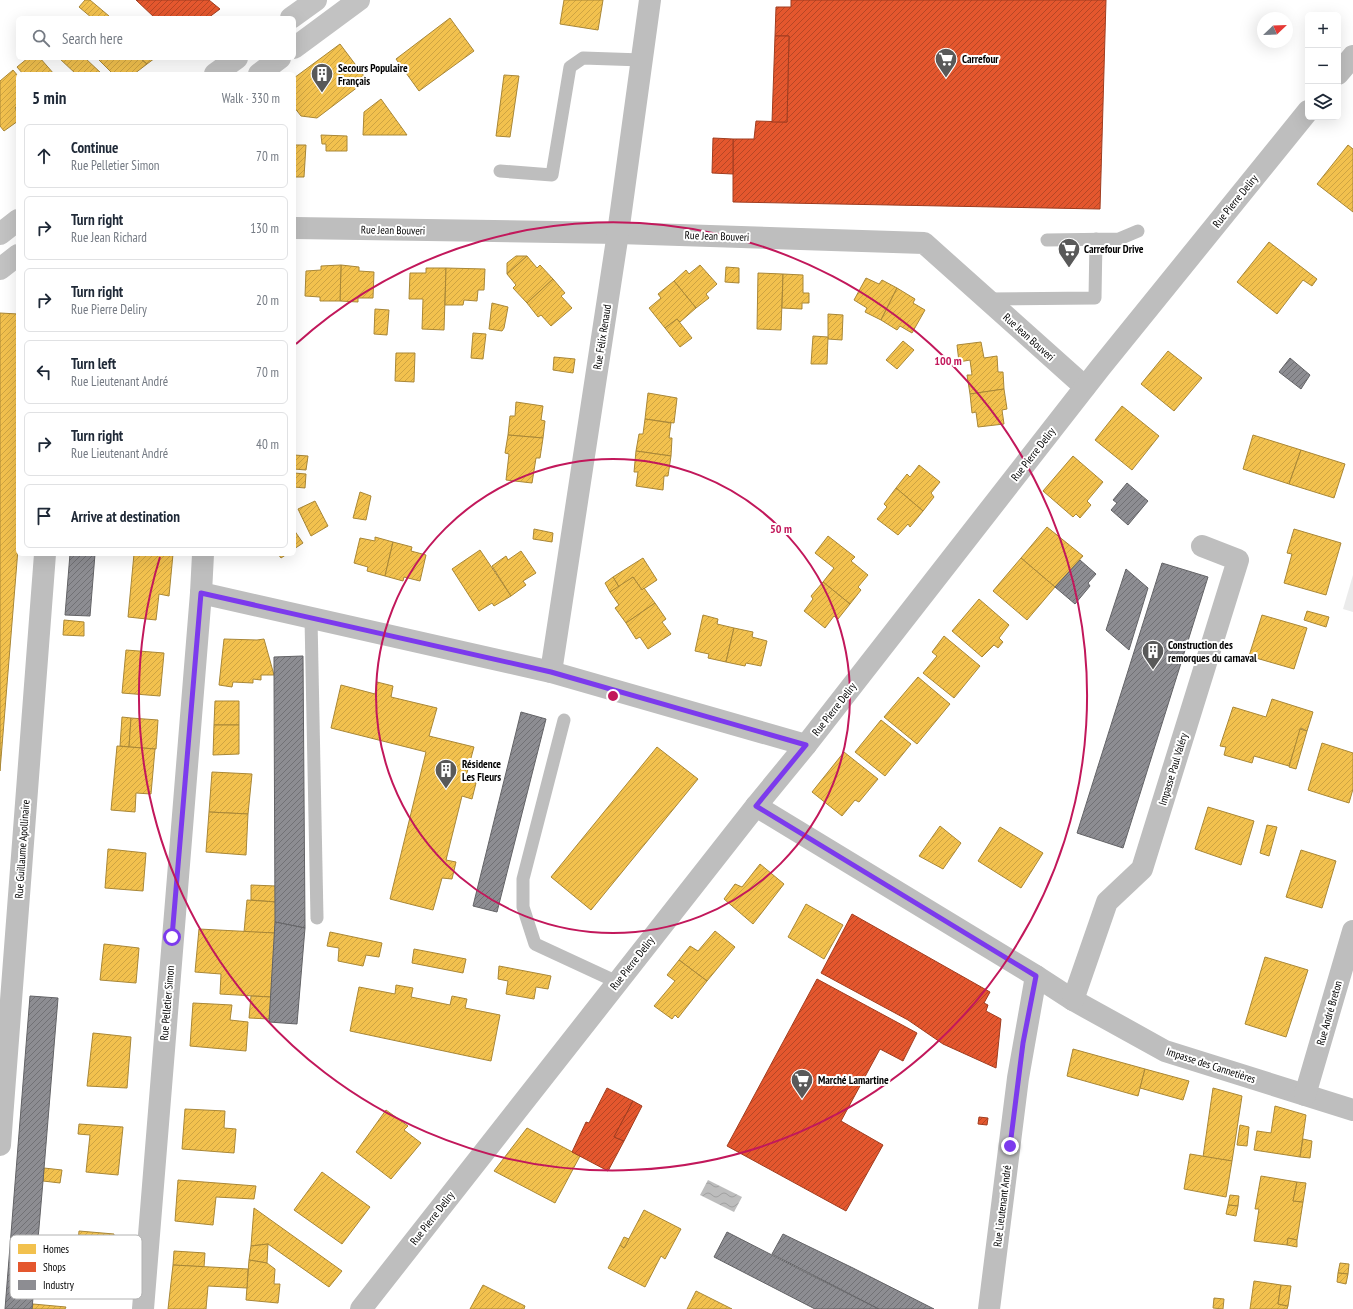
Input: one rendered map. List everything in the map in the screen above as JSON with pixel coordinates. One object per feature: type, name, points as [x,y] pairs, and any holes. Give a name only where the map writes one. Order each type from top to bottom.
[{"type":"main road","points":[[294,16],[316,0]]},
{"type":"main road","points":[[296,47],[359,0]]},
{"type":"main road","points":[[218,72],[234,60]]},
{"type":"main road","points":[[262,72],[277,60]]},
{"type":"main road","points":[[0,234],[16,222]]},
{"type":"main road","points":[[0,269],[16,257]]},
{"type":"street","name":"Rue Félix Renaud","points":[[551,672],[618,233],[650,0]]},
{"type":"street","points":[[1341,70],[1353,56]]},
{"type":"street","name":"Rue Pierre Deliry","points":[[361,1309],[617,982],[806,745],[1085,386],[1305,115]]},
{"type":"street","name":"Rue Jean Bouveri","points":[[296,228],[618,233],[924,243],[1085,386]]},
{"type":"street","name":"Impasse Paul Valéry","points":[[1073,1000],[1107,902],[1142,869],[1238,560],[1202,546]]},
{"type":"street","name":"Rue Guillaume Apollinaire","points":[[0,1144],[45,556]]},
{"type":"street","name":"Rue Pelletier Simon","points":[[143,1309],[203,556]]},
{"type":"street","points":[[201,593],[551,672],[806,745]]},
{"type":"street","points":[[756,806],[1036,976]]},
{"type":"street","name":"Rue André Breton","points":[[1305,1095],[1353,931]]},
{"type":"street","name":"Impasse des Cannetières","points":[[1036,976],[1073,1000],[1165,1051],[1353,1110]]},
{"type":"street","name":"Rue Lieutenant André","points":[[989,1309],[1018,1078],[1036,976]]},
{"type":"lane","points":[[500,171],[552,174],[570,67],[583,58],[642,60]]},
{"type":"lane","points":[[1047,240],[1119,240],[1138,231]]},
{"type":"lane","points":[[987,299],[1095,298],[1096,239]]},
{"type":"lane","points":[[311,618],[316,918]]},
{"type":"lane","points":[[564,720],[523,879],[523,907],[535,944],[617,982]]},
{"type":"shaded area","points":[[1353,575],[1353,612],[1343,609]]},
{"type":"water","points":[[708,1180],[742,1197],[734,1212],[700,1195]]},
{"type":"building: Homes","points":[[85,0],[90,0],[109,16],[90,16],[79,7]]},
{"type":"building: Homes","points":[[564,0],[603,0],[598,30],[560,24]]},
{"type":"building: Homes","points":[[450,18],[474,51],[419,91],[396,59]]},
{"type":"building: Homes","name":"Secours Populaire Français","points":[[340,44],[367,80],[317,118],[301,116],[296,110],[296,77]]},
{"type":"building: Homes","points":[[26,60],[42,60],[52,72],[21,72],[17,67]]},
{"type":"building: Homes","points":[[61,60],[87,60],[100,72],[74,72]]},
{"type":"building: Homes","points":[[99,60],[142,60],[147,64],[137,72],[111,72]]},
{"type":"building: Homes","points":[[142,60],[152,60],[147,64]]},
{"type":"building: Homes","points":[[13,70],[16,74],[16,122],[4,131],[0,126],[0,81]]},
{"type":"building: Homes","points":[[504,75],[519,76],[510,137],[496,136]]},
{"type":"building: Homes","points":[[381,99],[407,135],[363,135],[364,112]]},
{"type":"building: Homes","points":[[321,135],[347,136],[347,151],[326,151],[326,144],[322,144]]},
{"type":"building: Homes","points":[[296,145],[306,145],[304,177],[296,177]]},
{"type":"building: Homes","points":[[1348,145],[1353,149],[1353,212],[1317,184]]},
{"type":"building: Homes","points":[[1269,242],[1317,279],[1312,286],[1303,280],[1277,314],[1237,282]]},
{"type":"building: Homes","points":[[516,256],[527,256],[507,274],[507,263]]},
{"type":"building: Homes","points":[[527,256],[537,268],[540,265],[553,279],[527,303],[513,288],[516,285],[507,274]]},
{"type":"building: Homes","points":[[341,265],[359,267],[359,271],[374,272],[373,298],[358,298],[358,302],[340,301]]},
{"type":"building: Homes","points":[[341,265],[340,301],[320,301],[320,297],[305,296],[306,271],[321,270],[321,266]]},
{"type":"building: Homes","points":[[700,265],[717,284],[706,294],[709,298],[696,308],[674,281],[686,270],[689,274]]},
{"type":"building: Homes","points":[[726,267],[739,268],[739,283],[725,282]]},
{"type":"building: Homes","points":[[426,268],[446,268],[444,330],[422,329],[423,299],[409,299],[410,273],[426,273]]},
{"type":"building: Homes","points":[[446,268],[485,269],[484,290],[478,290],[477,301],[464,300],[463,305],[445,305]]},
{"type":"building: Homes","points":[[758,273],[783,274],[781,330],[757,329]]},
{"type":"building: Homes","points":[[783,274],[803,275],[803,293],[809,293],[809,303],[802,303],[802,309],[782,308]]},
{"type":"building: Homes","points":[[866,278],[879,284],[882,280],[897,288],[881,320],[865,312],[867,308],[854,300]]},
{"type":"building: Homes","points":[[553,279],[565,293],[561,296],[572,308],[551,326],[541,315],[538,317],[527,303]]},
{"type":"building: Homes","points":[[674,281],[696,308],[680,322],[677,319],[665,328],[649,308],[661,298],[658,294]]},
{"type":"building: Homes","points":[[897,288],[915,299],[913,303],[925,310],[912,333],[900,326],[897,330],[881,320]]},
{"type":"building: Homes","points":[[492,303],[508,307],[504,328],[502,331],[489,329]]},
{"type":"building: Homes","points":[[375,309],[389,310],[387,335],[374,334]]},
{"type":"building: Homes","points":[[0,313],[16,314],[16,556],[17,556],[0,771]]},
{"type":"building: Homes","points":[[828,314],[843,315],[842,340],[828,339]]},
{"type":"building: Homes","points":[[677,319],[692,338],[680,347],[665,328]]},
{"type":"building: Homes","points":[[473,333],[486,334],[483,359],[471,358]]},
{"type":"building: Homes","points":[[813,336],[828,337],[827,364],[811,364]]},
{"type":"building: Homes","points":[[903,341],[914,350],[897,369],[886,360]]},
{"type":"building: Homes","points":[[981,342],[984,358],[997,356],[998,372],[1003,372],[1004,389],[970,394],[967,375],[972,375],[970,360],[959,362],[957,345]]},
{"type":"building: Homes","points":[[1168,351],[1202,378],[1174,411],[1141,384]]},
{"type":"building: Homes","points":[[396,353],[415,353],[414,382],[395,381]]},
{"type":"building: Homes","points":[[554,357],[575,359],[573,373],[553,370]]},
{"type":"building: Homes","points":[[1004,389],[1007,409],[1002,410],[1004,424],[978,427],[976,412],[972,413],[970,394]]},
{"type":"building: Homes","points":[[648,393],[677,398],[674,423],[645,419]]},
{"type":"building: Homes","points":[[516,402],[543,406],[541,420],[545,421],[543,438],[508,435],[510,416],[515,416]]},
{"type":"building: Homes","points":[[1122,406],[1159,436],[1132,470],[1095,440]]},
{"type":"building: Homes","points":[[645,419],[671,423],[669,438],[672,438],[671,456],[636,451],[639,434],[643,434]]},
{"type":"building: Homes","points":[[508,435],[543,438],[540,458],[536,458],[532,483],[506,480],[509,454],[505,453]]},
{"type":"building: Homes","points":[[1253,435],[1301,450],[1289,484],[1243,469]]},
{"type":"building: Homes","points":[[1301,450],[1345,464],[1334,498],[1289,484]]},
{"type":"building: Homes","points":[[636,451],[671,456],[668,476],[664,476],[663,490],[636,486],[638,472],[634,472]]},
{"type":"building: Homes","points":[[296,455],[308,456],[306,470],[296,469]]},
{"type":"building: Homes","points":[[1073,456],[1103,482],[1087,501],[1091,505],[1080,518],[1076,514],[1073,517],[1043,491]]},
{"type":"building: Homes","points":[[919,465],[940,482],[931,493],[934,497],[923,511],[896,488],[907,474],[910,477]]},
{"type":"building: Homes","points":[[296,473],[306,474],[305,488],[296,487]]},
{"type":"building: Homes","points":[[896,488],[923,511],[910,527],[908,524],[898,535],[877,519],[887,507],[884,504]]},
{"type":"building: Homes","points":[[360,492],[371,496],[366,520],[353,518]]},
{"type":"building: Homes","points":[[315,501],[328,526],[311,536],[298,509]]},
{"type":"building: Homes","points":[[1047,527],[1083,556],[1055,587],[1021,558]]},
{"type":"building: Homes","points":[[534,529],[553,533],[552,542],[533,539]]},
{"type":"building: Homes","points":[[1294,529],[1341,543],[1326,595],[1284,583],[1292,554],[1287,553]]},
{"type":"building: Homes","points":[[296,533],[303,543],[296,548]]},
{"type":"building: Homes","points":[[828,536],[855,557],[851,561],[868,575],[858,587],[861,590],[850,604],[823,582],[834,568],[815,553]]},
{"type":"building: Homes","points":[[375,537],[393,542],[385,576],[367,571],[368,567],[354,563],[360,538],[375,541]]},
{"type":"building: Homes","points":[[393,542],[412,547],[411,551],[426,555],[420,581],[404,577],[403,581],[385,576]]},
{"type":"building: Homes","points":[[480,550],[511,596],[494,606],[492,603],[479,611],[452,569]]},
{"type":"building: Homes","points":[[521,551],[536,573],[523,581],[526,585],[511,596],[492,566],[506,556],[508,560]]},
{"type":"building: Homes","points":[[134,556],[173,556],[169,596],[159,594],[156,620],[128,617]]},
{"type":"building: Homes","points":[[643,558],[657,580],[642,590],[633,577],[619,587],[613,577]]},
{"type":"building: Homes","points":[[1021,558],[1055,587],[1027,620],[993,591]]},
{"type":"building: Homes","points":[[613,577],[619,587],[610,592],[605,583]]},
{"type":"building: Homes","points":[[633,577],[642,590],[644,588],[655,603],[626,623],[615,608],[619,605],[610,592]]},
{"type":"building: Homes","points":[[823,582],[850,604],[838,619],[834,616],[825,628],[804,611],[813,599],[811,596]]},
{"type":"building: Homes","points":[[979,599],[1009,625],[999,638],[1003,642],[998,648],[994,645],[982,657],[952,631]]},
{"type":"building: Homes","points":[[655,603],[666,619],[662,622],[671,634],[648,649],[640,637],[636,639],[626,623]]},
{"type":"building: Homes","points":[[1307,611],[1329,617],[1326,627],[1304,620]]},
{"type":"building: Homes","points":[[703,615],[718,619],[717,624],[734,628],[726,662],[708,658],[709,654],[695,651]]},
{"type":"building: Homes","points":[[1262,615],[1307,628],[1294,669],[1249,656]]},
{"type":"building: Homes","points":[[64,620],[84,622],[84,636],[63,635]]},
{"type":"building: Homes","points":[[734,628],[753,632],[752,637],[767,641],[761,666],[746,663],[745,666],[726,662]]},
{"type":"building: Homes","points":[[944,636],[980,666],[954,698],[923,673],[937,656],[932,652]]},
{"type":"building: Homes","points":[[224,639],[264,639],[274,675],[261,675],[261,680],[253,679],[253,683],[233,682],[232,687],[219,685]]},
{"type":"building: Homes","points":[[126,650],[164,653],[160,696],[122,693]]},
{"type":"building: Homes","points":[[918,677],[950,704],[917,744],[884,717]]},
{"type":"building: Homes","name":"Résidence Les Fleurs","points":[[377,682],[393,686],[391,697],[437,708],[429,736],[474,747],[465,780],[476,783],[472,799],[462,796],[446,860],[456,862],[452,879],[442,878],[433,910],[390,899],[426,752],[331,728],[341,685],[375,694]]},
{"type":"building: Homes","points":[[1272,699],[1313,712],[1307,731],[1301,728],[1289,766],[1254,756],[1252,763],[1224,755],[1226,747],[1220,746],[1233,707],[1266,717]]},
{"type":"building: Homes","points":[[215,701],[239,701],[239,725],[214,725]]},
{"type":"building: Homes","points":[[122,717],[131,718],[129,747],[120,746]]},
{"type":"building: Homes","points":[[131,718],[158,720],[156,749],[129,747]]},
{"type":"building: Homes","points":[[881,720],[911,744],[885,776],[855,752]]},
{"type":"building: Homes","points":[[214,725],[239,725],[239,754],[213,755]]},
{"type":"building: Homes","points":[[1300,729],[1307,731],[1296,769],[1289,767]]},
{"type":"building: Homes","points":[[1322,743],[1353,753],[1353,789],[1349,803],[1308,790]]},
{"type":"building: Homes","points":[[117,746],[155,749],[151,794],[136,793],[135,812],[111,810]]},
{"type":"building: Homes","points":[[657,747],[698,779],[591,910],[551,877]]},
{"type":"building: Homes","points":[[844,752],[878,779],[859,802],[855,800],[842,816],[812,792]]},
{"type":"building: Homes","points":[[212,772],[252,774],[248,814],[209,812]]},
{"type":"building: Homes","points":[[1208,807],[1254,821],[1241,865],[1195,849]]},
{"type":"building: Homes","points":[[209,812],[248,814],[246,855],[206,852]]},
{"type":"building: Homes","points":[[1267,825],[1277,827],[1269,856],[1260,853]]},
{"type":"building: Homes","points":[[940,826],[961,843],[943,869],[919,856]]},
{"type":"building: Homes","points":[[1000,827],[1043,853],[1021,888],[978,861]]},
{"type":"building: Homes","points":[[108,849],[146,853],[143,891],[105,888]]},
{"type":"building: Homes","points":[[1301,850],[1336,861],[1322,908],[1286,897]]},
{"type":"building: Homes","points":[[760,864],[784,884],[753,924],[724,899],[735,884],[742,887]]},
{"type":"building: Homes","points":[[251,885],[276,886],[276,902],[251,900]]},
{"type":"building: Homes","points":[[247,900],[276,902],[275,933],[244,932]]},
{"type":"building: Homes","points":[[806,904],[843,925],[824,959],[788,937]]},
{"type":"building: Homes","points":[[199,929],[275,933],[271,997],[220,994],[221,974],[195,972]]},
{"type":"building: Homes","points":[[715,931],[735,947],[707,981],[679,960],[690,946],[698,951]]},
{"type":"building: Homes","points":[[330,932],[382,943],[379,957],[366,955],[363,966],[338,961],[339,948],[327,946]]},
{"type":"building: Homes","points":[[104,944],[139,948],[136,983],[100,980]]},
{"type":"building: Homes","points":[[414,949],[466,959],[463,973],[412,963]]},
{"type":"building: Homes","points":[[1265,957],[1308,970],[1286,1037],[1245,1024]]},
{"type":"building: Homes","points":[[679,960],[707,981],[678,1018],[675,1015],[672,1019],[654,1006],[675,981],[667,975]]},
{"type":"building: Homes","points":[[499,966],[551,976],[548,989],[536,987],[534,999],[506,994],[508,981],[498,979]]},
{"type":"building: Homes","points":[[396,985],[413,988],[411,997],[450,1005],[452,996],[467,999],[465,1008],[500,1015],[491,1061],[350,1031],[359,987],[395,994]]},
{"type":"building: Homes","points":[[251,996],[271,997],[269,1019],[249,1018]]},
{"type":"building: Homes","points":[[193,1003],[232,1005],[230,1020],[248,1022],[246,1051],[190,1046]]},
{"type":"building: Homes","points":[[93,1033],[131,1037],[127,1088],[87,1086]]},
{"type":"building: Homes","points":[[1073,1049],[1145,1069],[1138,1096],[1067,1076]]},
{"type":"building: Homes","points":[[1145,1069],[1189,1081],[1183,1100],[1140,1088]]},
{"type":"building: Homes","points":[[1213,1088],[1242,1096],[1232,1161],[1203,1157]]},
{"type":"building: Homes","points":[[1275,1106],[1306,1115],[1300,1157],[1254,1150],[1257,1131],[1271,1133]]},
{"type":"building: Homes","points":[[185,1109],[225,1111],[224,1128],[236,1129],[234,1153],[182,1149]]},
{"type":"building: Homes","points":[[386,1110],[408,1126],[404,1130],[421,1143],[391,1179],[356,1152]]},
{"type":"building: Homes","points":[[79,1124],[123,1127],[118,1175],[86,1172],[90,1135],[78,1134]]},
{"type":"building: Homes","points":[[1240,1125],[1249,1127],[1247,1146],[1237,1145]]},
{"type":"building: Homes","points":[[527,1128],[580,1156],[555,1203],[494,1171]]},
{"type":"building: Homes","points":[[1303,1139],[1312,1141],[1310,1158],[1300,1157]]},
{"type":"building: Homes","points":[[1190,1154],[1232,1161],[1226,1197],[1184,1189]]},
{"type":"building: Homes","points":[[44,1168],[62,1170],[60,1183],[43,1181]]},
{"type":"building: Homes","points":[[322,1172],[370,1207],[342,1244],[294,1210]]},
{"type":"building: Homes","points":[[1261,1176],[1297,1182],[1293,1201],[1303,1202],[1297,1240],[1288,1238],[1287,1245],[1254,1241],[1259,1209],[1255,1209]]},
{"type":"building: Homes","points":[[178,1180],[256,1186],[254,1199],[216,1197],[213,1225],[175,1221]]},
{"type":"building: Homes","points":[[1297,1182],[1306,1183],[1303,1202],[1293,1201]]},
{"type":"building: Homes","points":[[1230,1195],[1239,1196],[1238,1206],[1228,1205]]},
{"type":"building: Homes","points":[[1228,1205],[1238,1206],[1236,1216],[1226,1214]]},
{"type":"building: Homes","points":[[254,1208],[342,1271],[329,1287],[268,1244],[251,1246]]},
{"type":"building: Homes","points":[[644,1210],[681,1229],[665,1259],[661,1256],[645,1287],[608,1268],[620,1245],[624,1248]]},
{"type":"building: Homes","points":[[79,1231],[114,1234],[114,1235],[79,1235]]},
{"type":"building: Homes","points":[[624,1237],[629,1239],[624,1248],[620,1245]]},
{"type":"building: Homes","points":[[1288,1238],[1297,1240],[1297,1247],[1287,1245]]},
{"type":"building: Homes","points":[[268,1244],[267,1263],[249,1260],[251,1246]]},
{"type":"building: Homes","points":[[174,1251],[205,1253],[204,1267],[173,1265]]},
{"type":"building: Homes","points":[[249,1260],[267,1263],[275,1269],[274,1284],[280,1284],[278,1303],[246,1300]]},
{"type":"building: Homes","points":[[1340,1263],[1349,1264],[1348,1274],[1338,1273]]},
{"type":"building: Homes","points":[[173,1265],[248,1269],[247,1288],[208,1286],[206,1309],[168,1309]]},
{"type":"building: Homes","points":[[1338,1273],[1348,1274],[1346,1284],[1337,1282]]},
{"type":"building: Homes","points":[[1254,1281],[1281,1285],[1278,1304],[1288,1306],[1287,1309],[1250,1309]]},
{"type":"building: Homes","points":[[483,1285],[525,1306],[524,1309],[470,1309]]},
{"type":"building: Homes","points":[[1281,1285],[1291,1286],[1288,1306],[1278,1304]]},
{"type":"building: Homes","points":[[696,1291],[732,1309],[687,1309]]},
{"type":"building: Homes","points":[[1214,1298],[1224,1299],[1223,1309],[1213,1308]]},
{"type":"building: Homes","points":[[33,1304],[66,1307],[65,1309],[32,1309]]},
{"type":"building: Shops","points":[[136,0],[209,0],[220,9],[211,16],[153,16]]},
{"type":"building: Shops","name":"Carrefour","points":[[791,0],[1106,0],[1100,209],[733,202],[733,139],[754,139],[756,121],[787,122],[789,36],[775,36],[776,7],[791,7]]},
{"type":"building: Shops","points":[[775,36],[789,36],[787,122],[772,122]]},
{"type":"building: Shops","points":[[713,138],[733,139],[733,174],[712,173]]},
{"type":"building: Shops","points":[[852,914],[990,992],[984,1003],[988,1005],[986,1011],[1001,1019],[996,1068],[943,1044],[908,1020],[821,973]]},
{"type":"building: Shops","name":"Marché Lamartine","points":[[817,979],[917,1033],[903,1061],[880,1049],[841,1121],[883,1145],[846,1211],[727,1146]]},
{"type":"building: Shops","points":[[607,1088],[633,1101],[614,1137],[624,1141],[608,1171],[572,1152],[586,1122],[589,1123]]},
{"type":"building: Shops","points":[[633,1101],[642,1106],[624,1141],[614,1137]]},
{"type":"building: Shops","points":[[979,1117],[988,1118],[987,1125],[978,1124]]},
{"type":"building: Industry","points":[[1290,358],[1310,375],[1301,389],[1279,372]]},
{"type":"building: Industry","points":[[1127,483],[1148,501],[1128,525],[1111,510],[1117,503],[1113,500]]},
{"type":"building: Industry","points":[[70,556],[95,556],[90,616],[65,615]]},
{"type":"building: Industry","points":[[1080,560],[1096,574],[1088,583],[1090,586],[1075,604],[1055,587]]},
{"type":"building: Industry","name":"Construction des remorques du carnaval","points":[[1162,563],[1208,577],[1123,848],[1077,833]]},
{"type":"building: Industry","points":[[1126,569],[1148,588],[1129,650],[1106,630]]},
{"type":"building: Industry","points":[[303,656],[305,928],[275,922],[274,657]]},
{"type":"building: Industry","points":[[521,712],[546,719],[497,912],[473,906]]},
{"type":"building: Industry","points":[[275,922],[305,928],[297,1024],[269,1022]]},
{"type":"building: Industry","points":[[30,996],[58,998],[38,1235],[11,1235]]},
{"type":"building: Industry","points":[[727,1232],[879,1309],[815,1309],[714,1257]]},
{"type":"building: Industry","points":[[783,1234],[934,1309],[879,1309],[772,1254]]},
{"type":"building: Industry","points":[[10,1246],[10,1299],[33,1299],[32,1309],[5,1309]]},
{"type":"place","name":"Carrefour","points":[[946,78]]},
{"type":"place","name":"Secours Populaire Français","points":[[322,94]]},
{"type":"place","name":"Carrefour Drive","points":[[1069,268]]},
{"type":"place","name":"Construction des remorques du carnaval","points":[[1153,670]]},
{"type":"place","name":"Résidence Les Fleurs","points":[[446,790]]},
{"type":"place","name":"Marché Lamartine","points":[[802,1100]]},
{"type":"route","points":[[172,937],[201,593],[551,672],[806,745],[756,806],[1036,976],[1023,1043],[1010,1146]]}]
